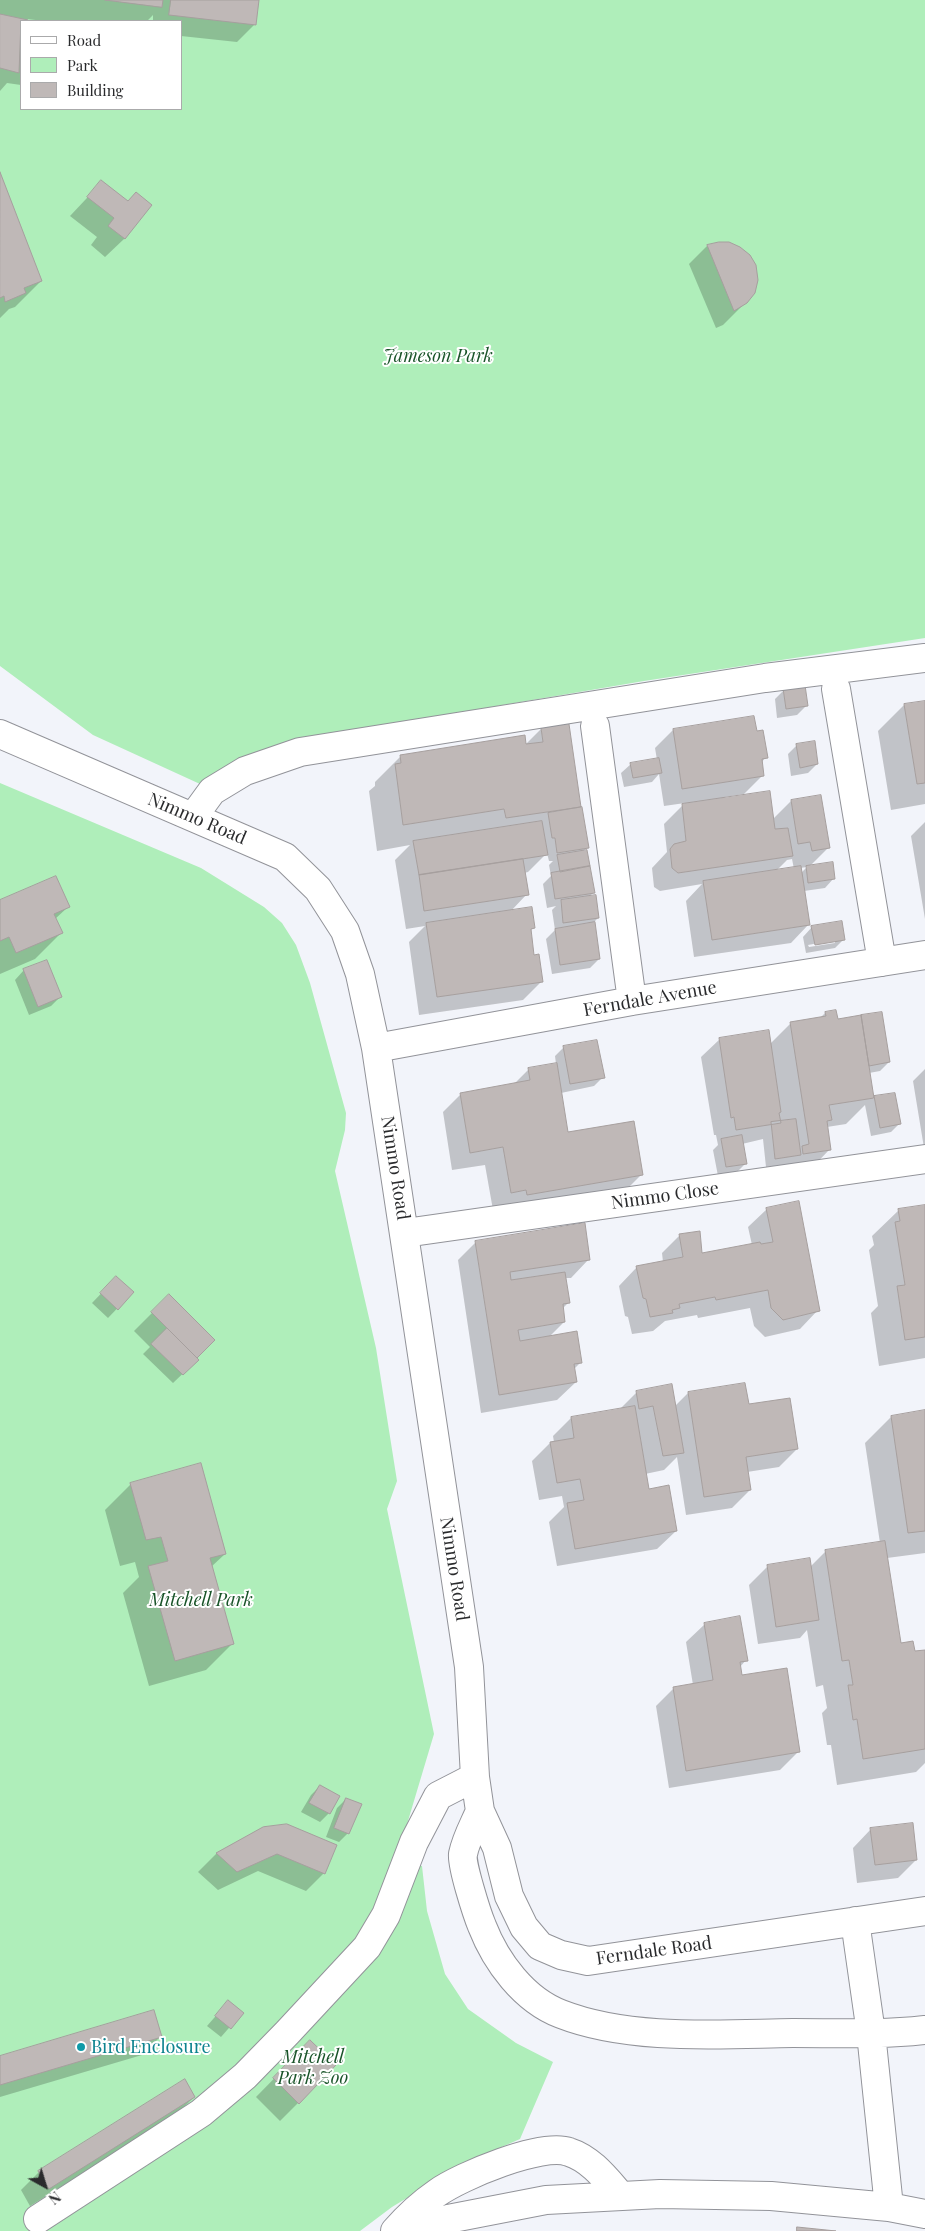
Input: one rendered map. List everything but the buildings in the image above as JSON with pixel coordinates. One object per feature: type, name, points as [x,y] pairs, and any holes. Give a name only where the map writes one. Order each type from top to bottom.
[{"type":"street","points":[[193,817],[212,791],[245,772],[300,752],[765,678],[925,658]]},
{"type":"street","points":[[836,689],[882,962]]},
{"type":"street","points":[[595,726],[632,1002]]},
{"type":"street","name":"Nimmo Road","points":[[0,734],[285,858],[318,889],[344,931],[357,966],[376,1048],[405,1233],[469,1666],[475,1777],[480,1811]]},
{"type":"street","name":"Ferndale Avenue","points":[[376,1048],[632,1002],[925,955]]},
{"type":"street","name":"Nimmo Close","points":[[405,1233],[925,1158]]},
{"type":"street","points":[[38,2219],[201,2113],[245,2076],[287,2034],[366,1947],[386,1915],[414,1842],[438,1796],[475,1777]]},
{"type":"street","points":[[480,1811],[462,1855],[476,1912],[486,1938],[504,1968],[530,1996],[560,2014],[607,2026],[641,2031],[705,2035],[871,2033],[925,2030]]},
{"type":"street","name":"Ferndale Road","points":[[480,1811],[497,1848],[509,1896],[524,1927],[540,1946],[561,1955],[588,1961],[925,1911]]},
{"type":"street","points":[[855,1921],[871,2033],[889,2207]]},
{"type":"street","points":[[395,2231],[410,2214],[438,2192],[519,2156],[547,2151],[568,2151],[586,2160],[621,2196]]},
{"type":"street","points":[[421,2231],[448,2219],[546,2200],[660,2194],[771,2196],[889,2207],[925,2214]]},
{"type":"green space","name":"Jameson Park","points":[[0,0],[925,0],[925,638],[644,681],[309,738],[200,784],[93,735],[0,666]]},
{"type":"green space","name":"Mitchell Park","points":[[0,783],[201,868],[264,907],[282,923],[296,945],[310,983],[346,1113],[345,1130],[335,1171],[376,1348],[397,1481],[387,1509],[434,1734],[396,1861],[422,1866],[427,1911],[445,1974],[468,2009],[516,2043],[553,2062],[520,2139],[465,2163],[392,2207],[360,2231],[0,2231]]},
{"type":"place","name":"Bird Enclosure","points":[[81,2047]]},
{"type":"park label","name":"Mitchell Park Zoo","points":[[313,2067]]}]
